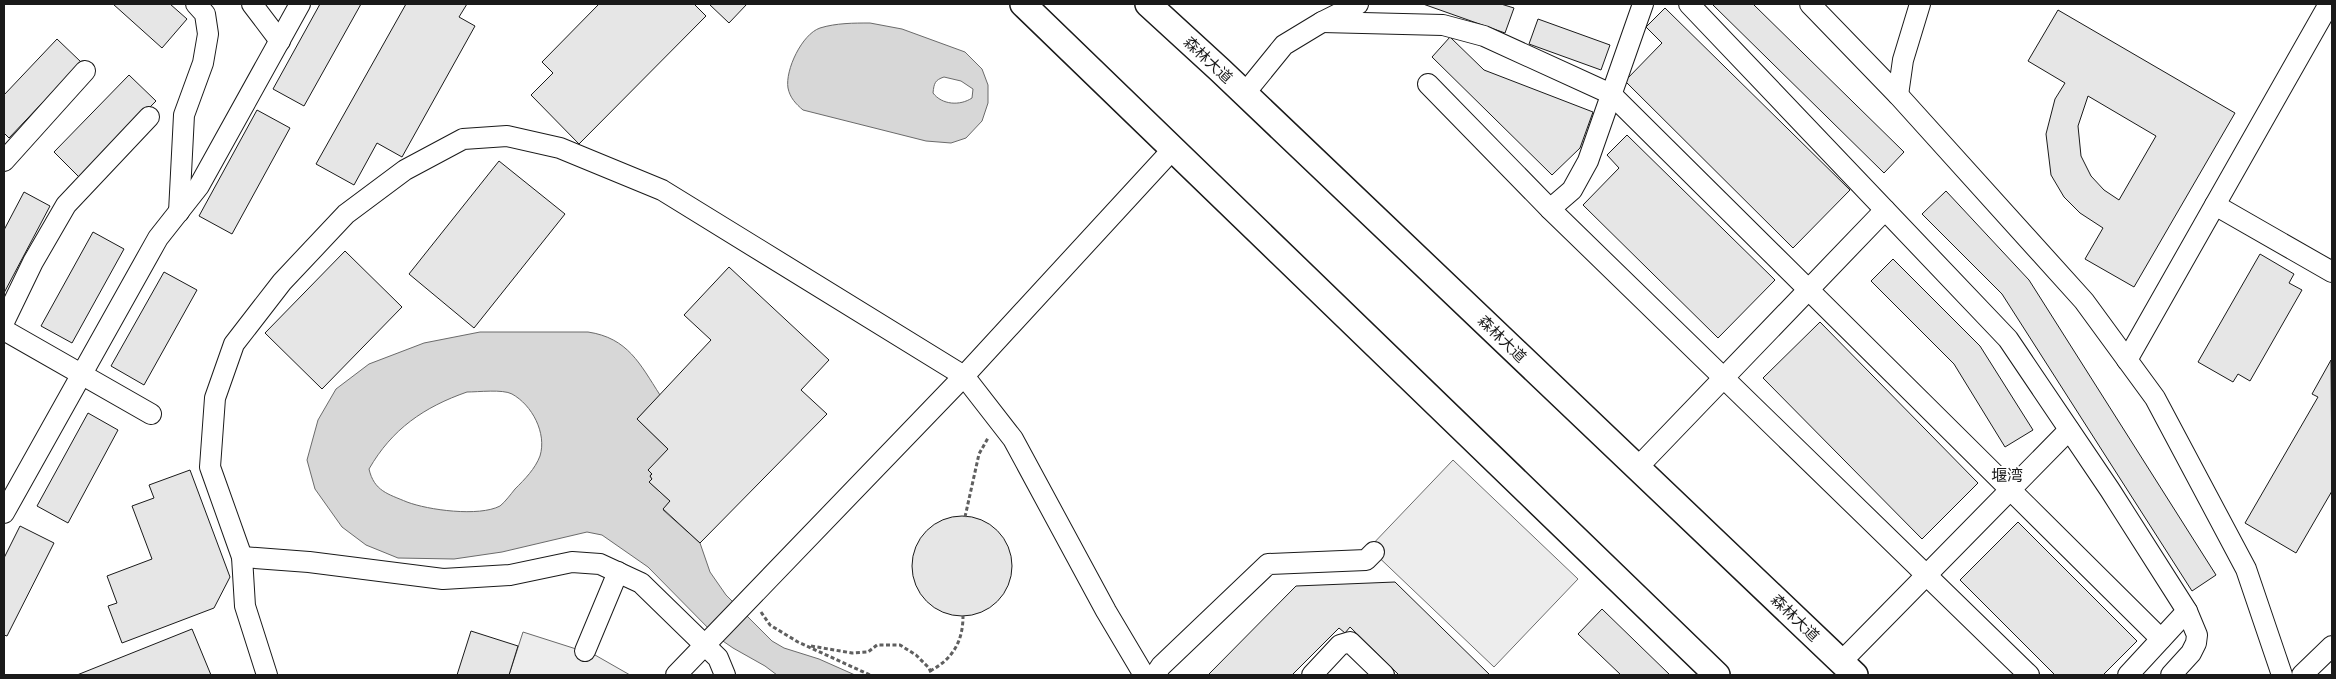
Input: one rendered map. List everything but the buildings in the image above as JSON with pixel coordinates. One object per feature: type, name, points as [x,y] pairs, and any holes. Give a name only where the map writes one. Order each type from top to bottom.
[{"type":"main road","points":[[1023,4],[1716,675]]},
{"type":"main road","name":"森林大道","points":[[1148,4],[1245,93],[1848,669]]},
{"type":"street","points":[[179,212],[184,115],[204,63],[208,34],[205,14],[196,4]]},
{"type":"street","points":[[252,4],[280,41]]},
{"type":"street","points":[[4,513],[158,238],[199,186],[300,4]]},
{"type":"street","points":[[1245,93],[1284,45],[1322,22],[1358,4]]},
{"type":"street","points":[[1550,209],[1572,190],[1588,161],[1643,4]]},
{"type":"street","points":[[1688,4],[2008,339],[2187,611],[2197,635],[2196,643],[2191,653],[2171,675]]},
{"type":"street","points":[[1810,4],[1898,96],[2084,301],[2155,398],[2246,569],[2282,675]]},
{"type":"street","points":[[1898,96],[1903,60],[1920,4]]},
{"type":"street","points":[[2127,360],[2329,4]]},
{"type":"street","points":[[1322,22],[1443,25],[1484,36],[1611,94],[2161,639]]},
{"type":"street","points":[[4,162],[85,72]]},
{"type":"street","points":[[1428,84],[1550,209],[2029,675]]},
{"type":"street","points":[[4,322],[32,262],[66,205],[149,117]]},
{"type":"street","points":[[267,675],[245,606],[242,557],[210,467],[215,398],[234,344],[282,282],[346,214],[405,170],[463,140],[508,136],[560,148],[662,190],[964,376],[1013,439],[1106,611],[1144,675]]},
{"type":"street","points":[[676,675],[964,376],[1173,149]]},
{"type":"street","points":[[2215,205],[2332,272]]},
{"type":"street","points":[[1637,468],[1885,210]]},
{"type":"street","points":[[4,330],[152,414]]},
{"type":"street","points":[[1848,669],[1925,575],[2069,430]]},
{"type":"street","points":[[1155,675],[1161,666],[1268,564],[1366,560],[1374,552]]},
{"type":"street","points":[[242,557],[309,562],[443,579],[510,575],[572,562],[600,564],[641,583],[707,642],[718,658],[725,675]]},
{"type":"street","points":[[585,652],[618,572]]},
{"type":"street","points":[[2128,675],[2187,611]]},
{"type":"street","points":[[1312,675],[1340,645],[1350,642],[1384,675]]},
{"type":"street","points":[[2302,675],[2332,646]]},
{"type":"path","points":[[966,516],[979,454],[998,420]]},
{"type":"path","points":[[750,598],[770,625],[805,645],[870,675]]},
{"type":"path","points":[[805,645],[852,653],[868,652],[877,645],[900,645],[916,654],[931,673],[943,664],[957,648],[963,628],[963,616]]},
{"type":"shaded area","points":[[870,23],[902,29],[965,52],[982,69],[988,85],[988,103],[982,121],[966,138],[951,143],[926,141],[803,110],[796,103],[790,95],[788,88],[789,72],[796,54],[807,37],[826,26]],"holes":[[[941,78],[961,81],[973,89],[972,98],[967,101],[957,103],[946,102],[933,93],[936,82]]]},
{"type":"shaded area","points":[[480,332],[588,332],[602,335],[623,346],[639,363],[660,395],[637,419],[668,449],[650,476],[652,479],[649,482],[670,501],[663,510],[700,543],[710,572],[726,595],[772,641],[784,648],[819,659],[855,675],[777,675],[717,637],[648,567],[602,535],[587,532],[502,552],[454,559],[398,558],[366,545],[342,527],[315,489],[307,460],[318,420],[336,389],[369,364],[424,343]],"holes":[[[467,392],[508,392],[526,405],[536,420],[541,438],[540,456],[529,474],[504,502],[500,506],[480,511],[440,510],[407,502],[388,494],[378,487],[369,469],[388,442],[410,421],[423,412]]]},
{"type":"shaded area","points":[[1453,460],[1578,579],[1494,667],[1369,548]]},
{"type":"shaded area","points":[[523,632],[595,655],[630,675],[509,675]]},
{"type":"district","name":"堰湾","points":[[2007,475]]}]
